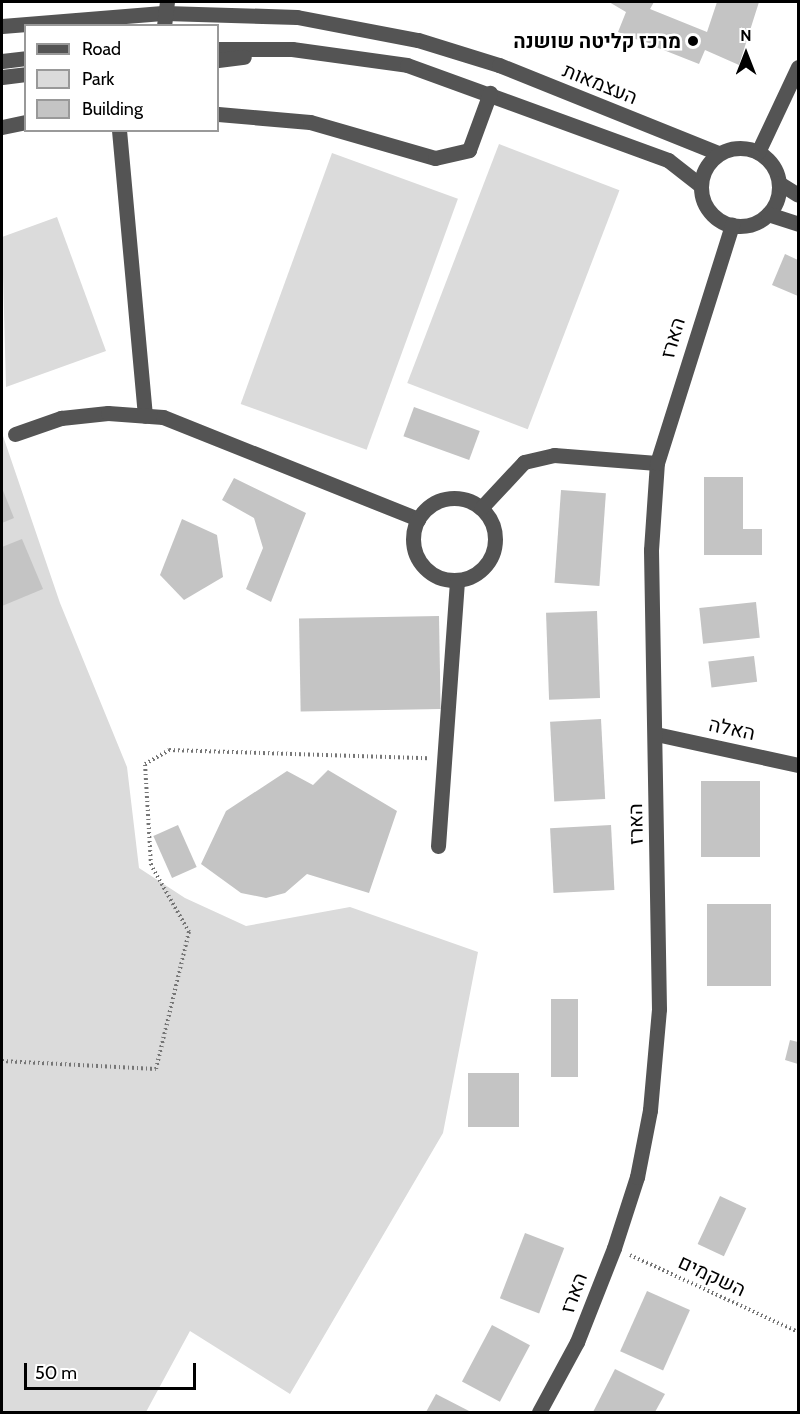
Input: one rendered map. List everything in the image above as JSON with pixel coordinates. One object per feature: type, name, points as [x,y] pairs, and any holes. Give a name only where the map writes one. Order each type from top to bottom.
[{"type":"street","name":"העצמאות","points":[[29,24],[166,14],[297,17],[418,40],[498,65],[718,153]]},
{"type":"street","name":"העצמאות","points":[[2,26],[24,24]]},
{"type":"street","points":[[219,49],[292,49],[407,65],[490,93],[668,160],[700,185],[705,206],[732,225],[751,224],[768,214],[779,183],[776,170],[758,152],[738,147],[718,153],[700,185]]},
{"type":"street","points":[[219,60],[292,49]]},
{"type":"street","points":[[2,61],[24,58]]},
{"type":"street","points":[[758,152],[798,67]]},
{"type":"street","points":[[2,77],[24,74]]},
{"type":"street","points":[[219,114],[310,122],[435,158],[469,150],[490,93]]},
{"type":"street","points":[[2,127],[24,122]]},
{"type":"street","points":[[119,132],[145,416]]},
{"type":"street","points":[[779,183],[798,195]]},
{"type":"street","points":[[768,214],[798,224]]},
{"type":"street","name":"הארז","points":[[539,1413],[577,1342],[614,1248],[637,1177],[650,1110],[658,1009],[656,734],[651,550],[657,463],[732,225]]},
{"type":"street","points":[[15,434],[61,418],[108,413],[145,416],[209,432],[418,519]]},
{"type":"street","points":[[481,508],[524,462],[554,455],[657,463]]},
{"type":"street","points":[[447,499],[481,508],[493,525],[495,547],[486,566],[457,580],[436,576],[419,561],[413,540],[418,519],[447,499]]},
{"type":"street","points":[[438,846],[457,580]]},
{"type":"street","name":"האלה","points":[[656,734],[798,765]]},
{"type":"path","points":[[2,1061],[156,1069],[189,932],[151,865],[145,765],[169,750],[444,759]]},
{"type":"path","name":"השקמים","points":[[614,1248],[798,1332]]},
{"type":"green space","points":[[499,144],[619,190],[528,429],[407,383]]},
{"type":"green space","points":[[332,153],[458,199],[367,450],[241,404]]},
{"type":"green space","points":[[57,217],[106,351],[6,387],[2,237]]},
{"type":"green space","points":[[2,433],[60,603],[127,767],[139,868],[185,898],[246,926],[350,907],[478,952],[443,1133],[290,1394],[190,1331],[146,1412],[2,1412]]},
{"type":"building","name":"מרכז קליטה שושנה","points":[[609,2],[654,2],[650,9],[707,32],[717,2],[759,2],[739,65],[705,50],[699,64],[618,32],[626,12]]},
{"type":"building","points":[[785,254],[798,260],[798,296],[772,285]]},
{"type":"building","points":[[414,407],[480,431],[469,460],[403,436]]},
{"type":"building","points":[[704,477],[743,477],[743,529],[762,529],[762,555],[704,555]]},
{"type":"building","points":[[234,478],[306,513],[271,602],[246,589],[263,548],[254,518],[222,500]]},
{"type":"building","points":[[2,488],[14,518],[2,523]]},
{"type":"building","points":[[561,490],[606,493],[599,586],[555,583]]},
{"type":"building","points":[[182,519],[217,535],[223,577],[184,600],[160,575]]},
{"type":"building","points":[[22,539],[43,589],[2,606],[2,547]]},
{"type":"building","points":[[756,602],[760,638],[703,644],[699,608]]},
{"type":"building","points":[[597,611],[600,698],[549,700],[546,613]]},
{"type":"building","points":[[439,616],[441,709],[301,711],[299,618]]},
{"type":"building","points":[[754,656],[757,682],[712,687],[708,662]]},
{"type":"building","points":[[601,719],[605,799],[554,802],[550,722]]},
{"type":"building","points":[[328,770],[397,811],[369,893],[307,874],[285,893],[266,898],[241,893],[201,864],[226,811],[287,771],[313,785]]},
{"type":"building","points":[[701,781],[760,781],[760,857],[701,857]]},
{"type":"building","points":[[178,825],[197,867],[172,878],[153,836]]},
{"type":"building","points":[[611,825],[614,890],[553,893],[550,828]]},
{"type":"building","points":[[707,904],[771,904],[771,986],[707,986]]},
{"type":"building","points":[[551,999],[578,999],[578,1077],[551,1077]]},
{"type":"building","points":[[790,1040],[798,1042],[798,1064],[785,1060]]},
{"type":"building","points":[[468,1073],[519,1073],[519,1127],[468,1127]]},
{"type":"building","points":[[720,1196],[746,1208],[724,1256],[698,1244]]},
{"type":"building","points":[[525,1233],[564,1248],[539,1313],[500,1298]]},
{"type":"building","points":[[647,1291],[690,1310],[663,1370],[620,1351]]},
{"type":"building","points":[[492,1325],[530,1345],[500,1402],[462,1382]]},
{"type":"building","points":[[615,1369],[665,1394],[655,1412],[593,1412]]},
{"type":"building","points":[[436,1394],[471,1412],[426,1412]]},
{"type":"place","name":"מרכז קליטה שושנה","points":[[693,41]]}]
